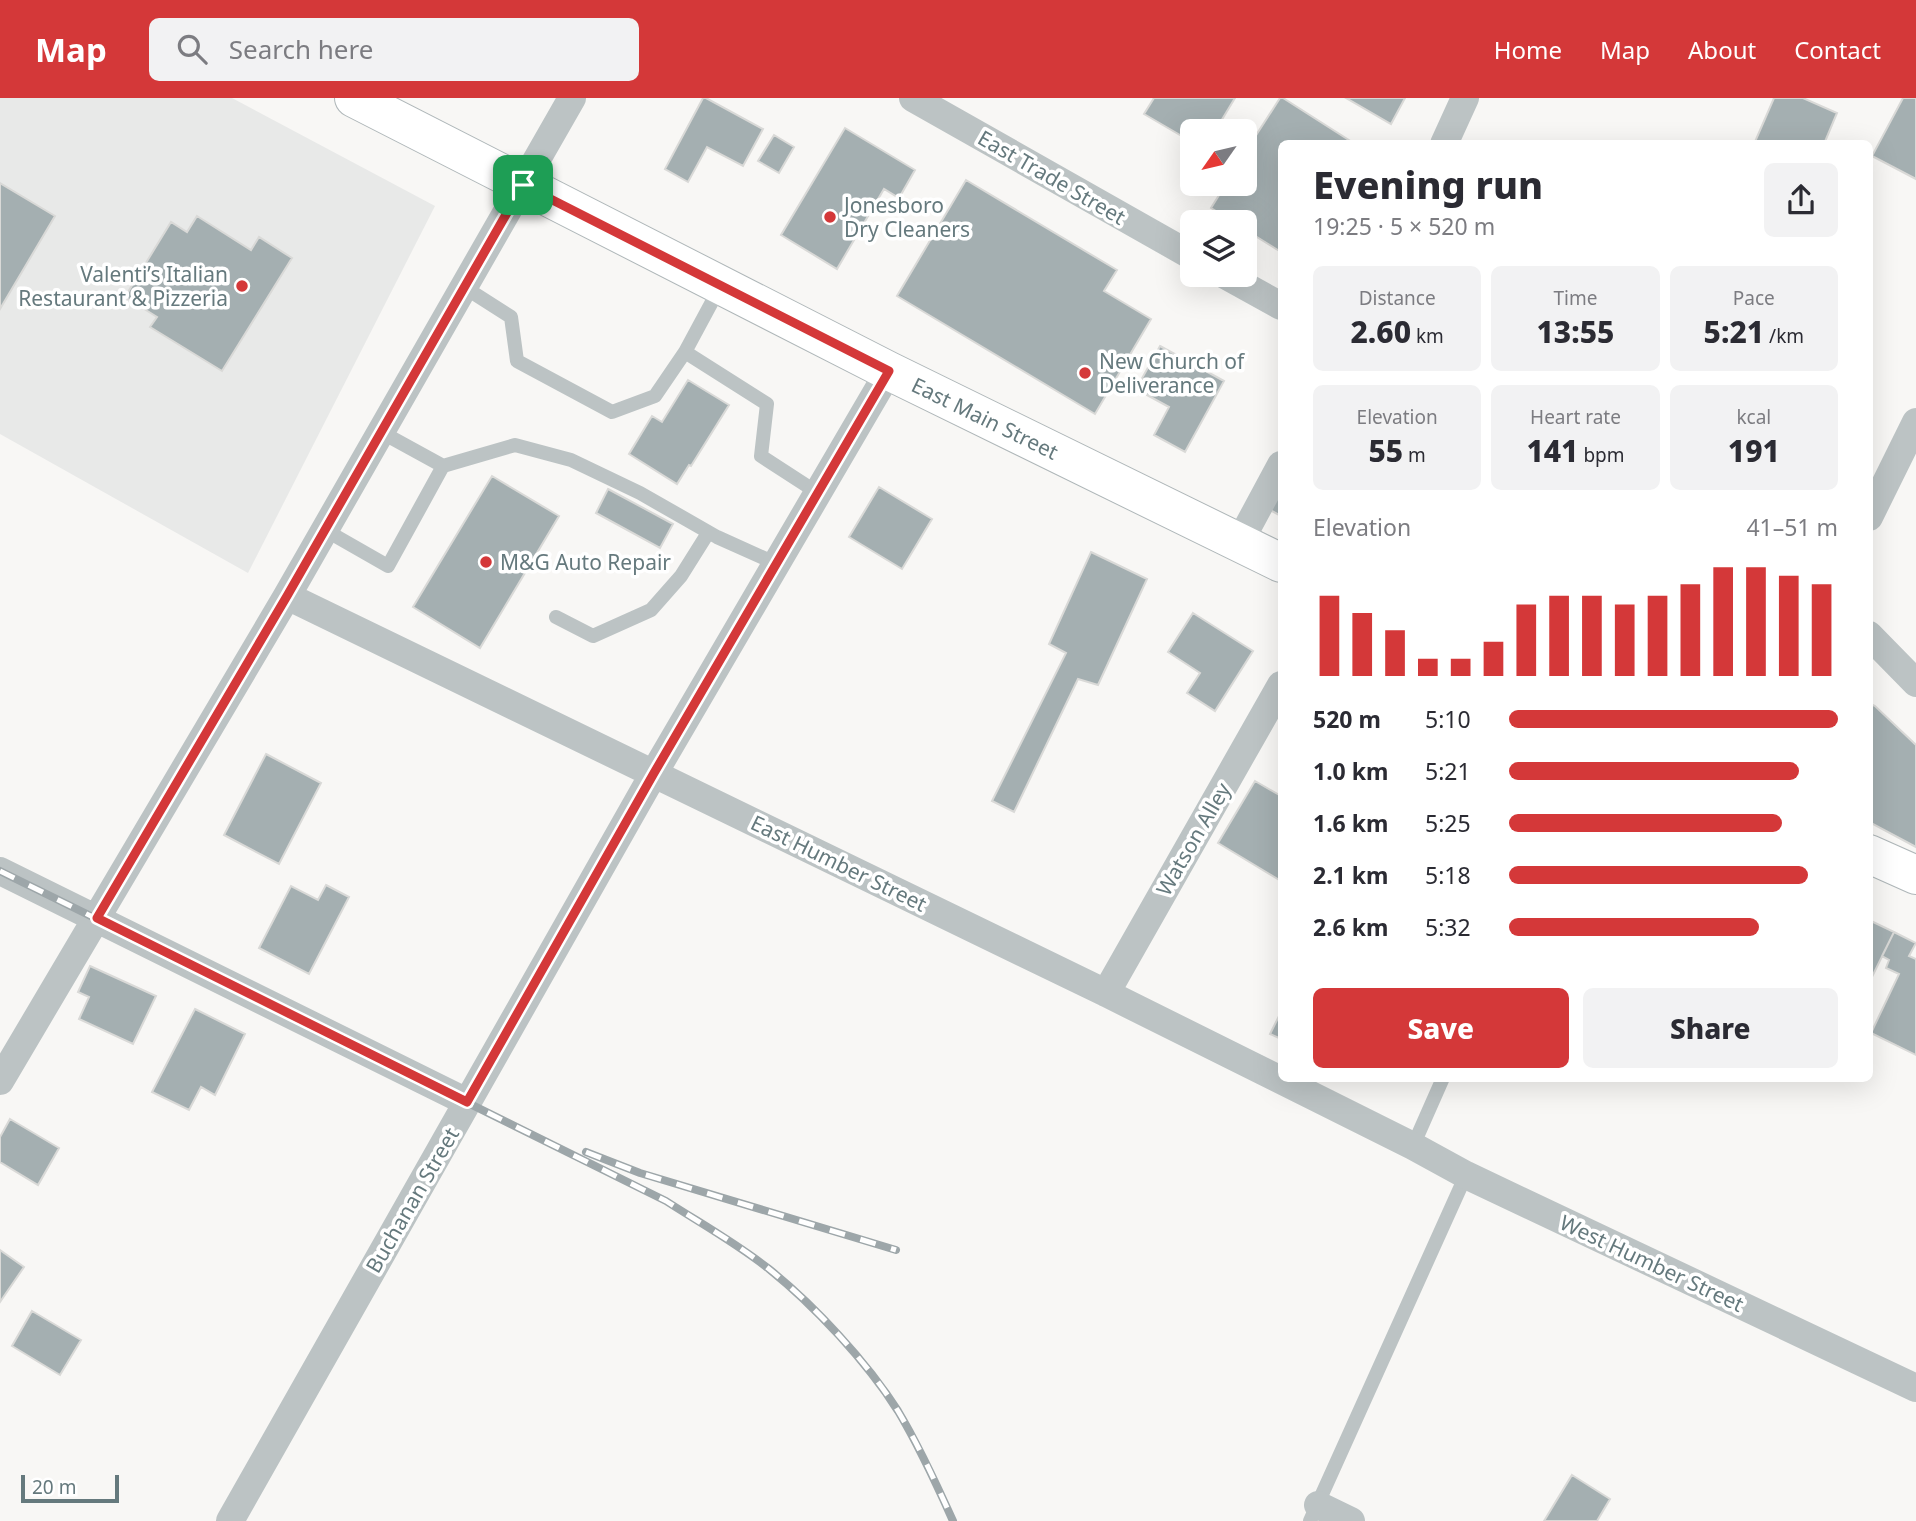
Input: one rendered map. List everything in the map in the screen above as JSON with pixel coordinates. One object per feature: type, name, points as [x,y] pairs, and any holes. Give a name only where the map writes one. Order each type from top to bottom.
[{"type":"main road","name":"East Main Street","points":[[354,98],[889,371],[1278,562]]},
{"type":"main road","points":[[1873,856],[1916,875]]},
{"type":"street","points":[[0,1081],[287,596],[572,98]]},
{"type":"street","name":"East Trade Street","points":[[913,98],[1180,249]]},
{"type":"street","points":[[1446,140],[1465,98]]},
{"type":"street","points":[[1247,287],[1278,304]]},
{"type":"street","name":"Buchanan Street","points":[[230,1521],[654,773],[889,371]]},
{"type":"street","points":[[1873,509],[1916,422]]},
{"type":"street","points":[[1239,543],[1278,471]]},
{"type":"street","name":"East Humber Street","points":[[287,596],[1278,1079]]},
{"type":"street","points":[[1873,639],[1916,683]]},
{"type":"street","name":"Watson Alley","points":[[1105,993],[1278,690]]},
{"type":"street","points":[[0,871],[467,1102]]},
{"type":"street","name":"East Humber Street","points":[[1284,1082],[1401,1140]]},
{"type":"street","name":"West Humber Street","points":[[1401,1140],[1466,1175],[1916,1388]]},
{"type":"street","points":[[1314,1513],[1351,1521]]},
{"type":"lane","points":[[464,287],[511,317],[517,361],[612,412],[654,396],[684,352],[721,286]]},
{"type":"lane","points":[[684,352],[767,404],[761,456],[818,493]]},
{"type":"lane","points":[[381,432],[443,467]]},
{"type":"lane","points":[[325,530],[388,566],[443,467],[515,445],[571,460],[640,493],[708,533],[777,564]]},
{"type":"lane","points":[[556,617],[593,636],[651,610],[681,576],[708,533]]},
{"type":"lane","points":[[1401,1140],[1440,1082]]},
{"type":"lane","points":[[1314,1513],[1466,1175]]},
{"type":"shaded area","points":[[0,98],[232,98],[435,206],[248,573],[0,434]]},
{"type":"building","points":[[703,98],[763,129],[743,166],[707,147],[688,182],[665,169]]},
{"type":"building","points":[[1154,98],[1235,98],[1222,119],[1180,119],[1180,135],[1144,114]]},
{"type":"building","points":[[1280,98],[1349,140],[1278,140],[1278,250],[1257,237],[1257,210],[1211,208],[1218,196],[1257,196],[1257,134]]},
{"type":"building","points":[[1346,98],[1405,98],[1391,124]]},
{"type":"building","points":[[1774,98],[1803,98],[1837,113],[1826,140],[1756,140]]},
{"type":"building","points":[[1903,98],[1916,98],[1916,179],[1873,154]]},
{"type":"building","name":"Jonesboro Dry Cleaners","points":[[845,128],[915,170],[899,198],[884,189],[837,269],[781,235]]},
{"type":"building","points":[[774,135],[794,147],[779,173],[758,161]]},
{"type":"building","points":[[966,180],[1117,270],[1104,291],[1151,319],[1095,414],[897,296]]},
{"type":"building","points":[[0,183],[55,216],[0,309]]},
{"type":"building","points":[[197,216],[251,250],[259,237],[292,258],[222,371],[150,327],[157,317],[125,297],[171,222],[187,232]]},
{"type":"building","points":[[1160,346],[1224,381],[1185,452],[1154,435],[1169,407],[1136,389]]},
{"type":"building","points":[[688,380],[729,405],[677,484],[629,454],[652,416],[662,422]]},
{"type":"building","name":"M&G Auto Repair","points":[[492,476],[559,516],[480,648],[413,607]]},
{"type":"building","points":[[879,487],[932,519],[902,569],[849,537]]},
{"type":"building","points":[[608,489],[673,524],[660,548],[596,513]]},
{"type":"building","points":[[1278,496],[1278,514],[1270,510]]},
{"type":"building","points":[[1091,552],[1147,579],[1098,685],[1078,679],[1014,812],[992,801],[1066,653],[1049,644]]},
{"type":"building","points":[[1193,613],[1253,651],[1215,711],[1187,693],[1200,673],[1168,652]]},
{"type":"building","points":[[1873,705],[1916,745],[1916,847],[1873,824]]},
{"type":"building","points":[[266,754],[321,783],[279,864],[224,835]]},
{"type":"building","points":[[1255,781],[1278,794],[1278,879],[1218,843]]},
{"type":"building","points":[[326,885],[349,897],[309,974],[259,948],[291,886],[318,900]]},
{"type":"building","points":[[1873,922],[1894,932],[1873,975]]},
{"type":"building","points":[[1894,932],[1916,943],[1909,956],[1916,959],[1916,1055],[1873,1034],[1899,974],[1886,968],[1889,960],[1882,956]]},
{"type":"building","points":[[90,966],[156,996],[133,1044],[79,1019],[89,997],[78,992]]},
{"type":"building","points":[[195,1009],[245,1034],[215,1095],[201,1087],[189,1110],[152,1092]]},
{"type":"building","points":[[1278,1018],[1278,1038],[1270,1034]]},
{"type":"building","points":[[10,1119],[59,1148],[38,1185],[0,1162],[0,1137]]},
{"type":"building","points":[[0,1250],[24,1267],[0,1302]]},
{"type":"building","points":[[32,1311],[81,1340],[60,1375],[12,1346]]},
{"type":"building","points":[[1572,1475],[1610,1499],[1597,1521],[1544,1521]]},
{"type":"railway","points":[[0,871],[666,1201],[744,1250],[804,1299],[871,1373],[906,1424],[953,1521]]},
{"type":"railway","points":[[586,1152],[640,1173],[896,1250]]},
{"type":"place","name":"Jonesboro Dry Cleaners","points":[[830,217]]},
{"type":"place","name":"Valenti’s Italian Restaurant & Pizzeria","points":[[242,286]]},
{"type":"place","name":"New Church of Deliverance","points":[[1085,373]]},
{"type":"place","name":"M&G Auto Repair","points":[[486,562]]},
{"type":"route","points":[[523,185],[889,371],[654,773],[467,1102],[97,918],[287,596],[523,185]]}]
